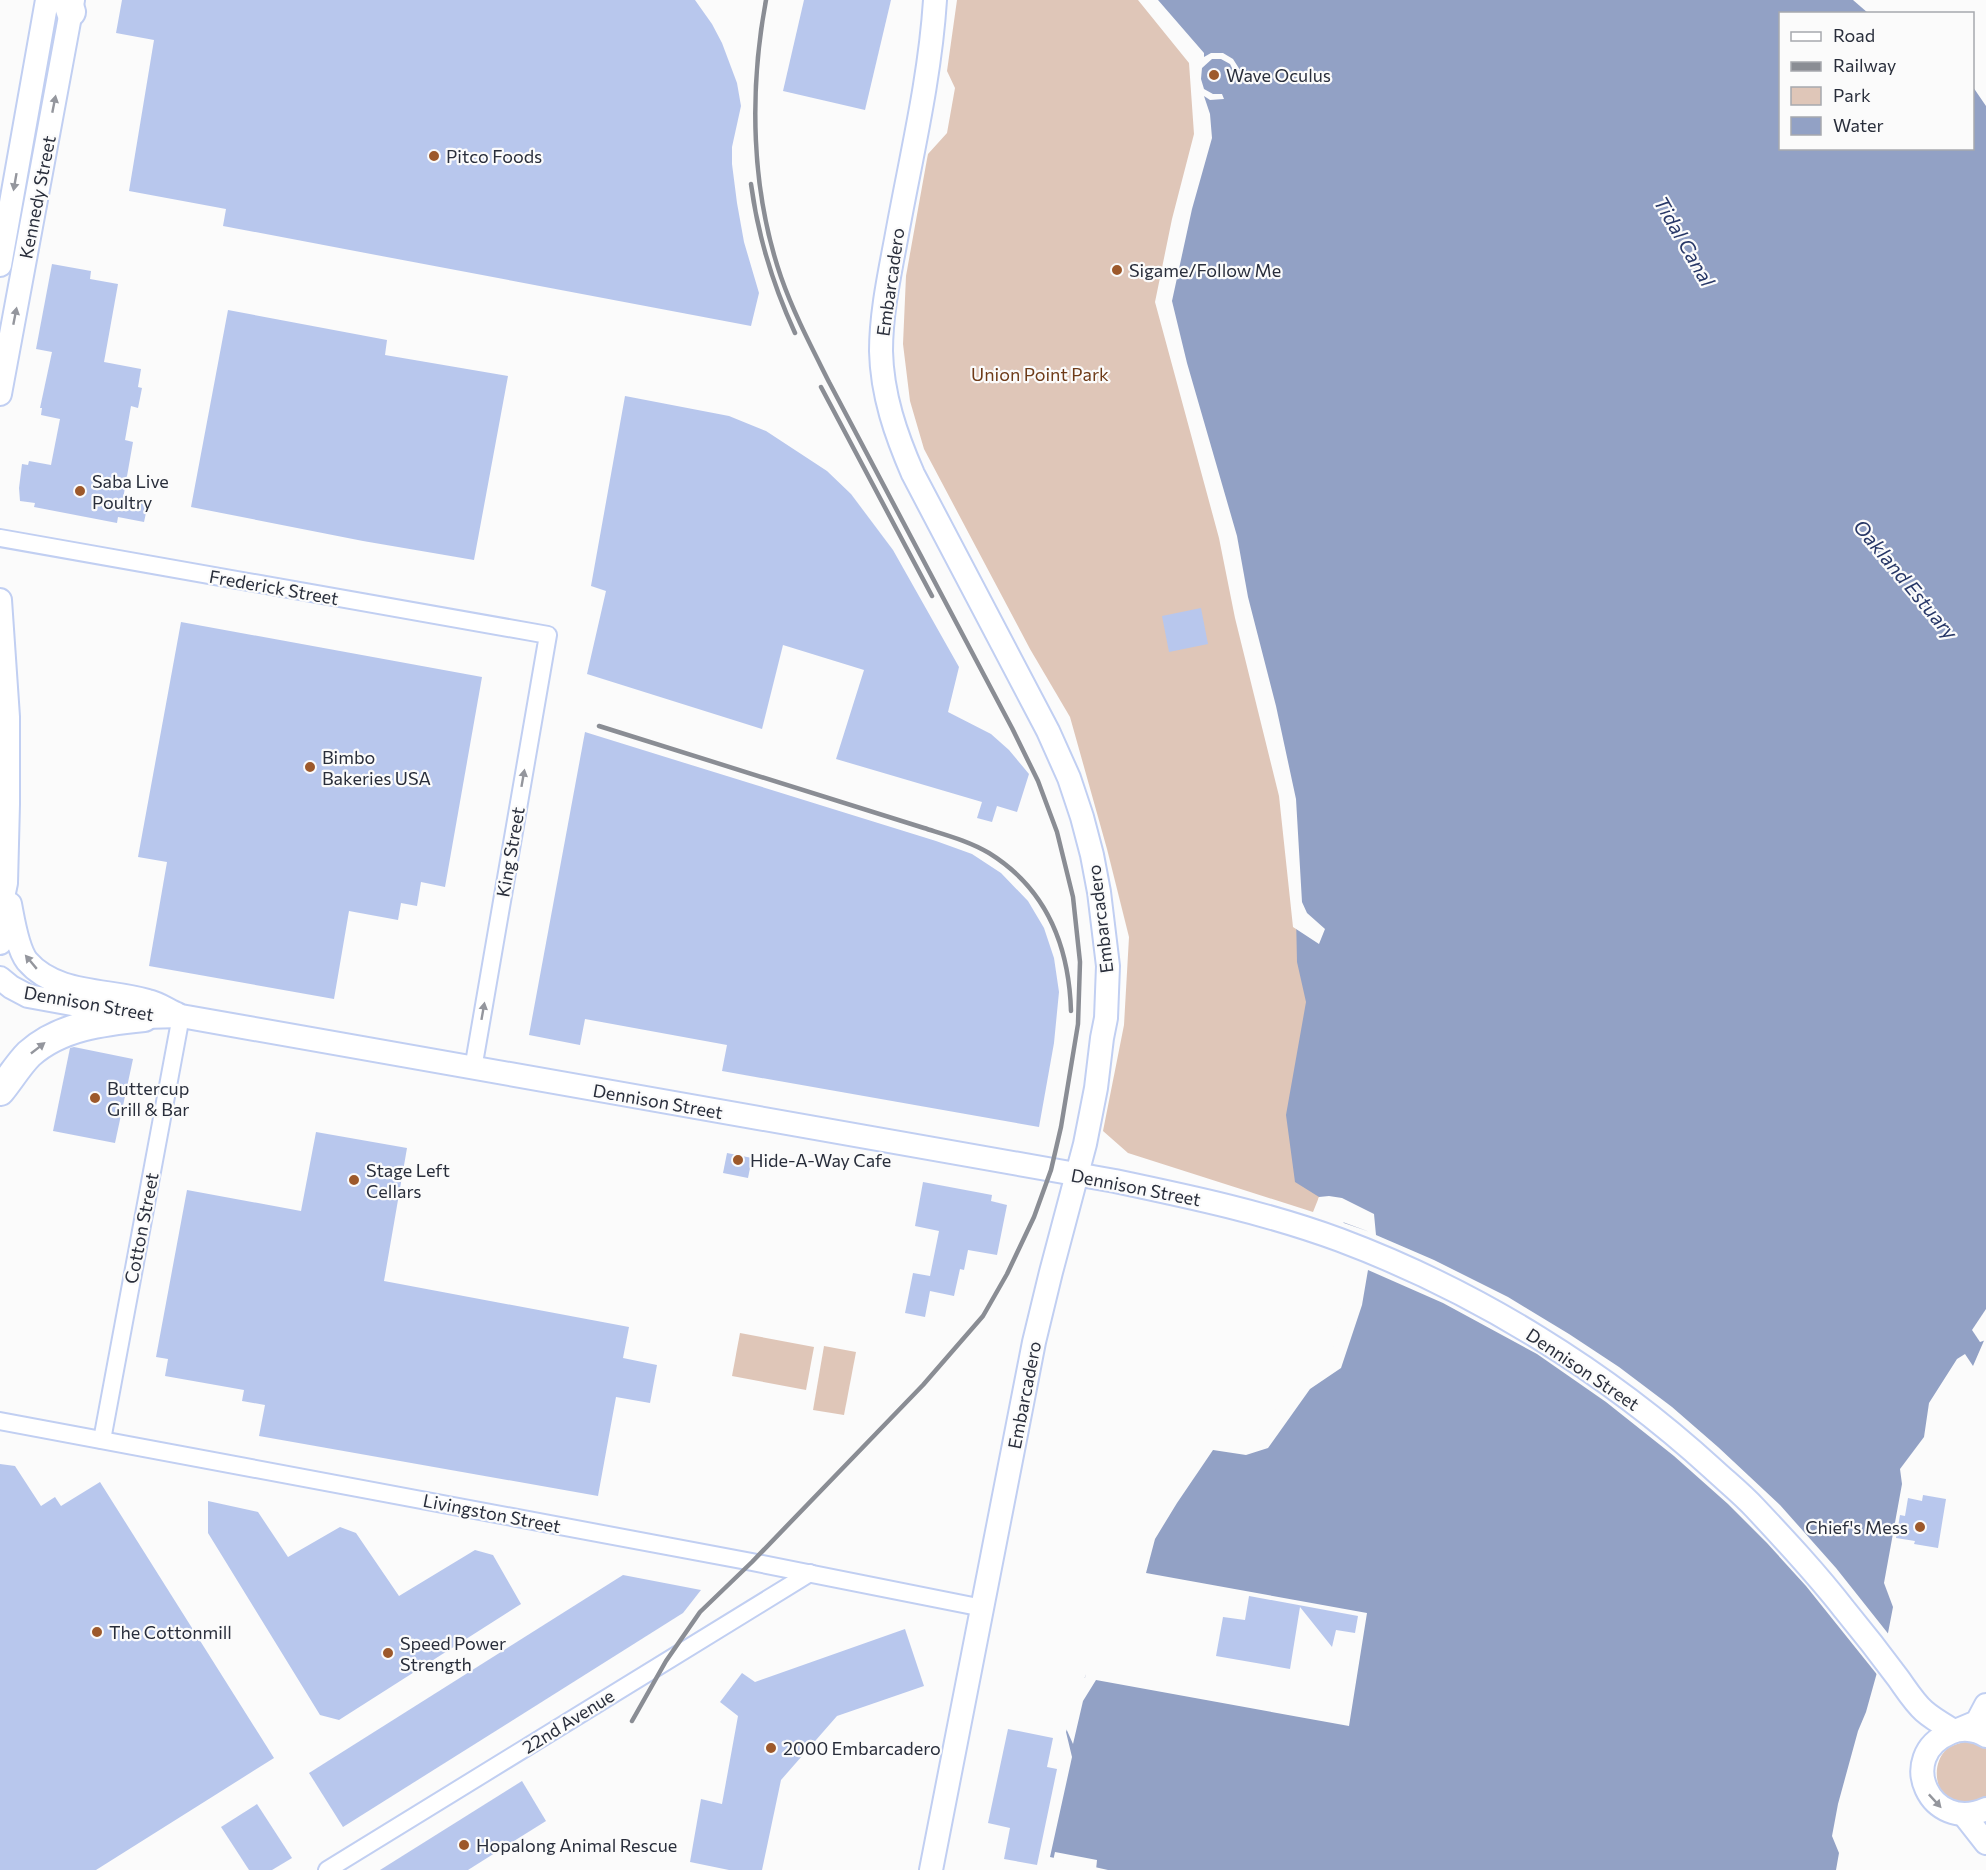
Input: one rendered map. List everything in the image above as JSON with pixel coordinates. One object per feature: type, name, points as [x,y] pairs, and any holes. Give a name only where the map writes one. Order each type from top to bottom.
[{"type":"highway","points":[[0,1091],[29,1055],[46,1041],[100,1022],[144,1017]]},
{"type":"main road","name":"Embarcadero","points":[[931,1870],[1035,1342],[1096,1088],[1106,1018],[1108,966],[1092,855],[1069,778],[1048,731],[913,474],[898,441],[885,392],[881,353],[882,325],[928,61],[935,0]]},
{"type":"main road","name":"Kennedy Street","points":[[0,266],[65,3]]},
{"type":"main road","name":"Kennedy Street","points":[[0,394],[65,3]]},
{"type":"main road","points":[[0,600],[8,717],[6,883],[2,902],[0,943]]},
{"type":"main road","name":"Dennison Street","points":[[6,883],[17,935],[26,959],[42,974],[67,985],[149,1001],[181,1016]]},
{"type":"main road","name":"Dennison Street","points":[[0,978],[28,996],[144,1017],[181,1016],[1076,1174],[1196,1198],[1277,1219],[1341,1240],[1463,1296],[1558,1350],[1644,1410],[1696,1453],[1751,1504],[1800,1556],[1843,1607],[1922,1710],[1956,1731]]},
{"type":"main road","points":[[1924,1758],[1931,1746],[1941,1737],[1977,1722],[1986,1705]]},
{"type":"main road","points":[[1922,1710],[1923,1778],[1929,1797],[1951,1813],[1978,1816],[1986,1843]]},
{"type":"main road","points":[[1956,1731],[1970,1730],[1986,1736]]},
{"type":"street","name":"Frederick Street","points":[[0,538],[548,635]]},
{"type":"street","name":"King Street","points":[[473,1069],[548,635]]},
{"type":"street","name":"Cotton Street","points":[[102,1440],[181,1016]]},
{"type":"street","name":"Livingston Street","points":[[0,1421],[810,1573],[983,1608]]},
{"type":"street","name":"22nd Avenue","points":[[327,1870],[810,1573]]},
{"type":"green space","name":"Union Point Park","points":[[957,0],[1141,0],[1192,62],[1337,927],[1319,1197],[1313,1212],[1128,1153],[1103,1131],[1124,1025],[1129,937],[1107,849],[1070,717],[1030,649],[924,449],[910,401],[903,344],[906,276],[928,154],[947,133],[955,88],[947,71]]},
{"type":"green space","points":[[740,1333],[814,1347],[806,1390],[732,1376]]},
{"type":"green space","points":[[824,1346],[856,1352],[844,1415],[813,1410]]},
{"type":"green space","points":[[1974,1742],[1986,1747],[1986,1801],[1967,1807],[1946,1796],[1937,1779],[1938,1766],[1943,1754],[1956,1744]]},
{"type":"water","points":[[1141,0],[1886,0],[1898,12],[1779,12],[1779,150],[1974,150],[1974,88],[1986,106],[1986,1336],[1973,1366],[1965,1354],[1957,1359],[1929,1403],[1924,1437],[1900,1469],[1902,1484],[1884,1583],[1893,1607],[1866,1712],[1858,1731],[1838,1804],[1832,1836],[1839,1853],[1836,1870],[1108,1870],[1050,1857],[1072,1757],[1066,1732],[1141,1530],[1206,1438],[1256,1440],[1336,1353],[1353,1256],[1340,1210],[1295,1182],[1286,1115],[1306,1002],[1297,962],[1296,915],[1282,795],[1222,538],[1158,302],[1197,134],[1192,62]]},
{"type":"pier","points":[[1138,0],[1158,0],[1204,53],[1204,57],[1211,53],[1223,53],[1233,59],[1240,70],[1234,72],[1230,64],[1221,59],[1212,59],[1202,68],[1201,79],[1204,89],[1213,94],[1222,94],[1224,99],[1210,100],[1204,96],[1210,114],[1212,138],[1192,209],[1172,301],[1187,363],[1237,536],[1248,597],[1276,706],[1296,799],[1302,902],[1307,913],[1325,929],[1319,944],[1293,927],[1279,796],[1235,618],[1219,538],[1155,302],[1172,219],[1194,134],[1189,63]]},
{"type":"pier","points":[[1853,0],[1890,0],[1900,12],[1867,12]]},
{"type":"pier","points":[[1319,1197],[1342,1198],[1374,1214],[1376,1235],[1434,1260],[1508,1297],[1569,1334],[1619,1367],[1672,1407],[1718,1447],[1780,1505],[1836,1568],[1890,1636],[1879,1677],[1806,1586],[1767,1543],[1728,1504],[1674,1456],[1606,1402],[1537,1354],[1443,1303],[1368,1270],[1362,1305],[1341,1368],[1310,1389],[1268,1448],[1246,1455],[1213,1450],[1155,1539],[1146,1573],[1367,1613],[1349,1726],[1096,1680],[1083,1701],[1073,1744],[1065,1726],[1082,1678],[1085,1678],[1087,1664],[1122,1569],[1125,1569],[1138,1528],[1204,1436],[1254,1437],[1291,1389],[1333,1351],[1350,1256],[1341,1222],[1370,1232],[1340,1221],[1338,1212],[1318,1200]]},
{"type":"pier","points":[[1986,1309],[1986,1340],[1980,1342],[1972,1330]]},
{"type":"pier","points":[[1055,1852],[1097,1860],[1096,1870],[1053,1861]]},
{"type":"building","name":"Pitco Foods","points":[[122,0],[695,0],[722,43],[737,83],[741,106],[732,147],[732,164],[744,242],[759,293],[751,326],[223,226],[226,209],[129,191],[154,40],[116,33]]},
{"type":"building","points":[[804,0],[891,0],[865,110],[783,91]]},
{"type":"building","points":[[52,264],[91,271],[90,279],[118,284],[104,362],[141,369],[138,387],[142,388],[138,408],[131,406],[125,440],[133,442],[123,499],[148,504],[144,522],[118,517],[117,523],[34,507],[35,503],[20,501],[22,464],[28,465],[29,461],[51,465],[60,419],[41,415],[42,408],[40,408],[52,352],[36,349]]},
{"type":"building","points":[[228,310],[387,340],[385,355],[508,376],[474,560],[191,507]]},
{"type":"building","points":[[625,396],[729,416],[766,431],[827,471],[851,494],[893,550],[959,667],[948,712],[991,734],[1009,750],[1029,774],[1017,812],[997,806],[992,822],[977,818],[982,802],[836,759],[864,670],[783,645],[762,729],[587,674],[606,591],[591,586]]},
{"type":"building","points":[[1201,608],[1208,644],[1169,652],[1162,616]]},
{"type":"building","name":"Bimbo Bakeries USA","points":[[181,622],[482,677],[445,887],[421,882],[417,906],[401,903],[398,920],[349,911],[334,999],[149,966],[167,862],[138,857]]},
{"type":"building","points":[[585,732],[936,841],[972,854],[1001,873],[1028,901],[1044,928],[1054,958],[1059,992],[1054,1043],[1039,1127],[722,1071],[727,1045],[585,1019],[580,1045],[529,1035]]},
{"type":"building","points":[[70,1048],[133,1059],[115,1143],[53,1131]]},
{"type":"building","points":[[316,1132],[407,1148],[384,1281],[629,1327],[623,1358],[657,1365],[650,1403],[616,1397],[598,1496],[259,1436],[265,1405],[242,1401],[244,1390],[165,1376],[168,1359],[156,1357],[187,1190],[301,1211]]},
{"type":"building","points":[[727,1153],[752,1158],[748,1178],[723,1173]]},
{"type":"building","points":[[923,1182],[992,1195],[991,1201],[1007,1205],[997,1255],[968,1250],[964,1270],[960,1269],[954,1296],[930,1291],[925,1317],[905,1313],[913,1273],[930,1276],[939,1231],[915,1226]]},
{"type":"building","name":"The Cottonmill","points":[[0,1464],[15,1466],[41,1506],[55,1497],[61,1506],[100,1482],[274,1758],[96,1870],[0,1870]]},
{"type":"building","name":"Chief's Mess","points":[[1923,1495],[1946,1499],[1938,1548],[1896,1538],[1900,1515],[1905,1516],[1908,1498],[1922,1501]]},
{"type":"building","points":[[208,1501],[258,1512],[288,1557],[340,1527],[356,1533],[399,1596],[475,1550],[493,1555],[521,1604],[339,1720],[320,1715],[208,1533]]},
{"type":"building","points":[[623,1575],[701,1590],[683,1613],[343,1827],[309,1773]]},
{"type":"building","points":[[1249,1596],[1358,1616],[1355,1633],[1336,1630],[1332,1647],[1300,1607],[1290,1669],[1216,1656],[1223,1617],[1245,1620]]},
{"type":"building","name":"2000 Embarcadero","points":[[905,1629],[924,1686],[837,1716],[781,1780],[762,1870],[729,1870],[690,1862],[701,1799],[722,1804],[738,1716],[720,1702],[742,1673],[755,1682]]},
{"type":"building","points":[[1008,1729],[1053,1738],[1047,1767],[1057,1769],[1037,1865],[1004,1859],[1010,1828],[988,1823]]},
{"type":"building","name":"Hopalong Animal Rescue","points":[[522,1781],[546,1821],[468,1870],[380,1870]]},
{"type":"building","points":[[257,1804],[292,1858],[272,1870],[249,1870],[221,1827]]},
{"type":"railway","points":[[632,1721],[666,1661],[700,1612],[752,1562],[923,1385],[983,1316],[1007,1274],[1034,1217],[1051,1170],[1061,1127],[1078,1024],[1080,962],[1073,897],[1057,832],[1038,781],[829,382],[797,318],[781,277],[764,210],[756,140],[757,69],[766,0]]},
{"type":"railway","points":[[751,184],[767,260],[795,333]]},
{"type":"railway","points":[[821,387],[932,596]]},
{"type":"railway","points":[[599,726],[949,836],[989,853],[1009,867],[1026,884],[1040,901],[1051,921],[1066,964],[1071,1011]]},
{"type":"place","name":"Wave Oculus","points":[[1214,75]]},
{"type":"place","name":"Pitco Foods","points":[[434,156]]},
{"type":"place","name":"Sigame/Follow Me","points":[[1117,270]]},
{"type":"place","name":"Saba Live Poultry","points":[[80,491]]},
{"type":"place","name":"Bimbo Bakeries USA","points":[[310,767]]},
{"type":"place","name":"Buttercup Grill & Bar","points":[[95,1098]]},
{"type":"place","name":"Hide-A-Way Cafe","points":[[738,1160]]},
{"type":"place","name":"Stage Left Cellars","points":[[354,1180]]},
{"type":"place","name":"Chief's Mess","points":[[1920,1527]]},
{"type":"place","name":"The Cottonmill","points":[[97,1632]]},
{"type":"place","name":"Speed Power Strength","points":[[388,1653]]},
{"type":"place","name":"2000 Embarcadero","points":[[771,1748]]},
{"type":"place","name":"Hopalong Animal Rescue","points":[[464,1845]]},
{"type":"water label","name":"Tidal Canal","points":[[1685,241]]},
{"type":"water label","name":"Oakland Estuary","points":[[1906,579]]}]
